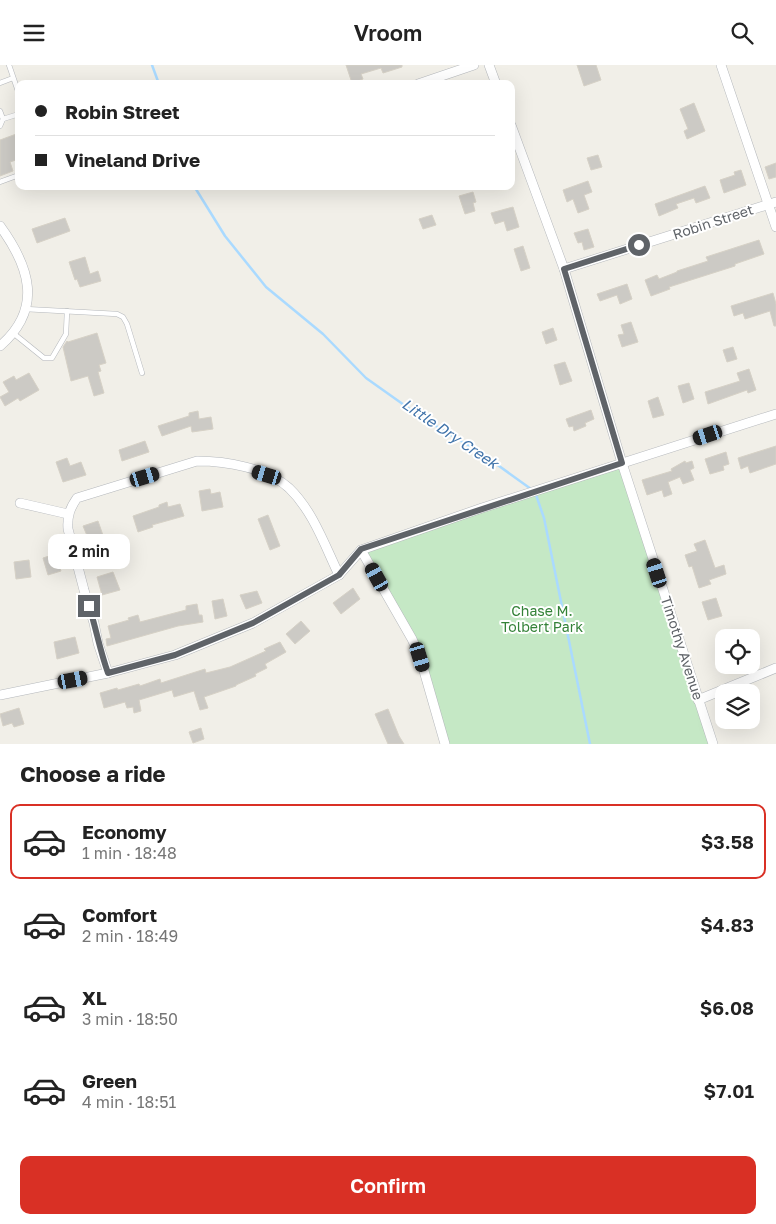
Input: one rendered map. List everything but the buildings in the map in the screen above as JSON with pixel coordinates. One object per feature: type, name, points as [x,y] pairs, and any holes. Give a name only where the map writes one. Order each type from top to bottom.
[{"type":"street","points":[[430,80],[474,65]]},
{"type":"street","points":[[489,65],[495,80]]},
{"type":"street","points":[[721,65],[772,203],[776,227]]},
{"type":"street","name":"Timothy Avenue","points":[[515,136],[564,269],[622,463],[713,744]]},
{"type":"street","name":"Robin Street","points":[[564,269],[772,203]]},
{"type":"street","points":[[0,226],[15,247],[24,265],[29,282],[25,309],[13,333],[0,346]]},
{"type":"street","points":[[0,695],[108,673],[191,650],[253,623],[339,575],[361,549],[776,414]]},
{"type":"street","points":[[108,673],[98,643],[68,529],[68,514],[77,498],[197,461],[210,461],[243,467],[267,475],[288,488],[312,518],[339,575]]},
{"type":"street","points":[[20,503],[68,514]]},
{"type":"street","points":[[361,549],[412,639],[420,657],[444,744]]},
{"type":"street","points":[[698,701],[776,668]]},
{"type":"lane","points":[[9,65],[15,83]]},
{"type":"lane","points":[[0,83],[13,78]]},
{"type":"lane","points":[[0,111],[3,119],[0,126]]},
{"type":"lane","points":[[3,119],[15,115]]},
{"type":"lane","points":[[0,182],[15,176]]},
{"type":"lane","points":[[25,309],[117,314],[123,317],[127,324],[142,373]]},
{"type":"lane","points":[[13,333],[44,359],[52,358],[66,334],[68,311]]},
{"type":"green space","name":"Chase M. Tolbert Park","points":[[622,463],[713,744],[445,744],[420,657],[361,550]]},
{"type":"waterway","name":"Little Dry Creek","points":[[152,65],[158,80]]},
{"type":"waterway","name":"Little Dry Creek","points":[[196,190],[225,236],[266,287],[323,334],[366,378],[421,417],[481,453],[531,489]]},
{"type":"waterway","name":"Little Dry Creek","points":[[535,492],[544,518],[590,744]]},
{"type":"route","points":[[89,606],[108,673],[191,650],[253,623],[339,575],[361,549],[622,463],[564,269],[639,245]]}]
